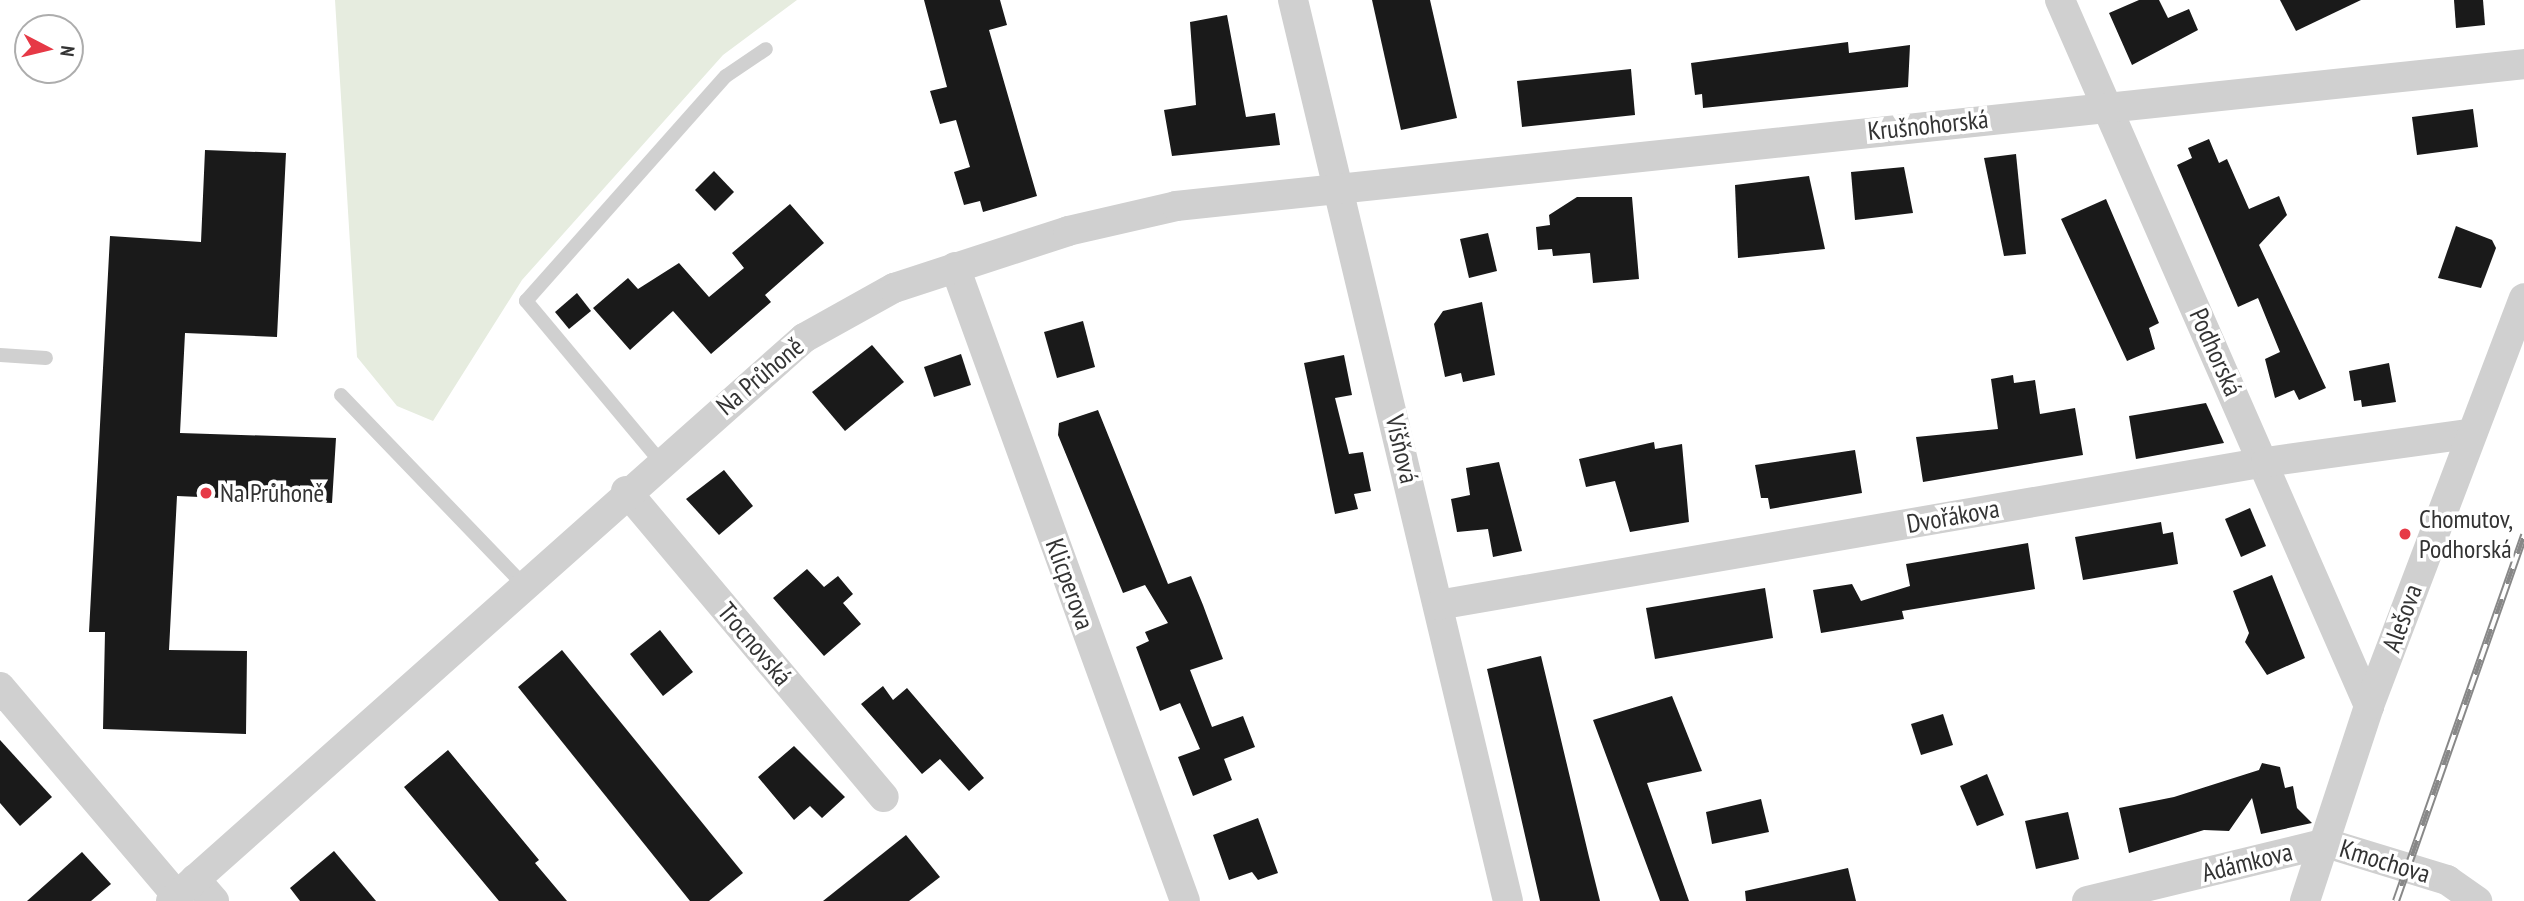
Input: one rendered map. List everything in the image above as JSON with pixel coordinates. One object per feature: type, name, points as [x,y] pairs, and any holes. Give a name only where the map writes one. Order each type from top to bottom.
[{"type":"street","name":"Višňová","points":[[1293,0],[1332,185],[1346,206],[1508,901]]},
{"type":"street","name":"Podhorská","points":[[2060,0],[2266,462],[2369,706]]},
{"type":"street","name":"Krušnohorská","points":[[1332,185],[2524,64]]},
{"type":"street","name":"Na Průhoně","points":[[0,687],[189,894],[660,460],[804,338],[894,288],[955,267],[1176,206],[1332,185]]},
{"type":"street","name":"Klicperova","points":[[955,267],[1185,901]]},
{"type":"street","name":"Alešova","points":[[2305,901],[2369,706],[2469,434],[2524,299]]},
{"type":"street","name":"Dvořákova","points":[[1438,605],[2266,462],[2469,434]]},
{"type":"street","name":"Trocnovská","points":[[626,491],[884,797]]},
{"type":"street","name":"Kmochova","points":[[2326,843],[2469,897]]},
{"type":"street","name":"Adámkova","points":[[2087,901],[2326,843]]},
{"type":"lane","points":[[660,460],[526,300],[726,76],[766,49]]},
{"type":"lane","points":[[0,355],[46,358]]},
{"type":"lane","points":[[341,395],[523,584]]},
{"type":"shaded area","points":[[335,0],[797,0],[723,55],[522,280],[433,421],[397,406],[357,357]]},
{"type":"building","points":[[924,0],[1000,0],[1007,25],[989,30],[1037,196],[983,212],[980,201],[964,205],[954,172],[970,167],[956,120],[940,124],[930,91],[947,87]]},
{"type":"building","points":[[1372,0],[1430,0],[1457,118],[1401,130]]},
{"type":"building","points":[[2139,0],[2159,0],[2168,18],[2189,9],[2198,30],[2132,65],[2109,13]]},
{"type":"building","points":[[2280,0],[2361,0],[2296,31]]},
{"type":"building","points":[[2454,0],[2483,0],[2485,25],[2456,28]]},
{"type":"building","points":[[1227,15],[1246,117],[1275,113],[1280,145],[1172,156],[1164,110],[1196,105],[1190,22]]},
{"type":"building","points":[[1848,42],[1849,53],[1910,45],[1908,87],[1703,108],[1702,94],[1695,95],[1691,63]]},
{"type":"building","points":[[1631,69],[1635,115],[1522,127],[1517,81]]},
{"type":"building","points":[[2473,109],[2478,147],[2417,155],[2412,117]]},
{"type":"building","points":[[2209,139],[2219,163],[2227,159],[2249,209],[2279,196],[2287,215],[2259,245],[2326,388],[2299,400],[2294,390],[2275,398],[2265,359],[2280,352],[2258,298],[2238,307],[2177,165],[2192,158],[2188,148]]},
{"type":"building","points":[[205,150],[286,153],[277,337],[185,333],[180,433],[336,438],[332,503],[177,496],[169,650],[247,651],[246,734],[103,729],[105,632],[89,632],[110,236],[201,242]]},
{"type":"building","points":[[2016,154],[2026,254],[2004,256],[1984,158]]},
{"type":"building","points":[[1904,167],[1913,213],[1855,220],[1851,172]]},
{"type":"building","points":[[714,171],[734,192],[715,211],[695,190]]},
{"type":"building","points":[[1809,176],[1825,249],[1738,258],[1735,185]]},
{"type":"building","points":[[1577,197],[1632,197],[1639,279],[1593,283],[1590,253],[1553,256],[1552,249],[1538,250],[1536,227],[1550,225],[1549,215]]},
{"type":"building","points":[[2106,199],[2159,323],[2149,328],[2155,349],[2127,361],[2061,219]]},
{"type":"building","points":[[790,204],[824,243],[765,295],[771,302],[711,354],[673,311],[630,350],[593,308],[628,278],[638,289],[679,263],[709,297],[744,268],[732,253]]},
{"type":"building","points":[[2456,226],[2492,240],[2496,248],[2481,288],[2438,278]]},
{"type":"building","points":[[1488,233],[1497,271],[1469,278],[1460,239]]},
{"type":"building","points":[[577,293],[591,311],[569,329],[555,312]]},
{"type":"building","points":[[1482,302],[1495,375],[1463,382],[1461,373],[1445,377],[1434,324],[1443,311]]},
{"type":"building","points":[[1083,321],[1095,367],[1057,378],[1044,332]]},
{"type":"building","points":[[872,345],[904,382],[845,431],[812,392]]},
{"type":"building","points":[[961,354],[971,385],[934,397],[924,367]]},
{"type":"building","points":[[1344,355],[1352,395],[1335,398],[1349,454],[1363,452],[1371,491],[1354,494],[1358,509],[1335,514],[1304,363]]},
{"type":"building","points":[[2389,363],[2396,402],[2362,407],[2361,400],[2354,401],[2349,371]]},
{"type":"building","points":[[2013,375],[2014,383],[2035,380],[2040,414],[2075,408],[2083,455],[1923,482],[1916,437],[1998,429],[1991,379]]},
{"type":"building","points":[[2206,403],[2224,443],[2136,459],[2129,416]]},
{"type":"building","points":[[1098,410],[1168,584],[1191,576],[1223,659],[1190,670],[1212,727],[1243,716],[1255,747],[1224,759],[1232,780],[1193,796],[1178,757],[1200,749],[1180,703],[1160,711],[1136,647],[1149,641],[1145,632],[1168,623],[1145,585],[1123,593],[1058,435],[1059,423]]},
{"type":"building","points":[[1654,442],[1655,449],[1682,444],[1689,522],[1630,532],[1615,481],[1586,487],[1579,459]]},
{"type":"building","points":[[1855,450],[1862,493],[1770,509],[1768,498],[1761,498],[1755,465]]},
{"type":"building","points":[[1499,462],[1522,551],[1493,557],[1488,529],[1457,532],[1451,499],[1470,495],[1466,468]]},
{"type":"building","points":[[724,470],[753,506],[719,535],[686,499]]},
{"type":"building","points":[[2250,508],[2266,546],[2241,557],[2225,519]]},
{"type":"building","points":[[2161,522],[2163,534],[2173,532],[2178,564],[2083,580],[2075,537]]},
{"type":"building","points":[[2028,543],[2035,589],[1902,611],[1904,619],[1821,633],[1813,590],[1852,584],[1861,601],[1910,586],[1906,564]]},
{"type":"building","points":[[807,569],[824,587],[838,576],[853,594],[843,603],[861,624],[824,656],[773,598]]},
{"type":"building","points":[[2272,575],[2305,658],[2267,675],[2245,642],[2249,633],[2233,591]]},
{"type":"building","points":[[1765,588],[1773,638],[1655,659],[1646,608]]},
{"type":"building","points":[[660,630],[693,672],[663,696],[630,654]]},
{"type":"building","points":[[562,650],[743,873],[709,901],[690,901],[518,687]]},
{"type":"building","points":[[1541,656],[1600,901],[1540,901],[1487,669]]},
{"type":"building","points":[[883,686],[893,700],[907,688],[984,778],[969,791],[940,759],[922,774],[861,704]]},
{"type":"building","points":[[1672,696],[1702,771],[1647,783],[1689,901],[1660,901],[1593,720]]},
{"type":"building","points":[[1943,714],[1953,745],[1921,755],[1911,724]]},
{"type":"building","points":[[0,740],[52,797],[20,826],[0,803]]},
{"type":"building","points":[[794,746],[845,797],[822,818],[810,806],[794,820],[758,777]]},
{"type":"building","points":[[448,750],[539,860],[535,863],[567,901],[499,901],[404,787]]},
{"type":"building","points":[[2262,763],[2280,767],[2285,788],[2293,786],[2297,808],[2312,823],[2261,834],[2252,798],[2229,831],[2204,830],[2129,853],[2119,808],[2174,797],[2259,770]]},
{"type":"building","points":[[1987,774],[2004,815],[1977,826],[1960,786]]},
{"type":"building","points":[[1761,799],[1769,832],[1712,844],[1706,812]]},
{"type":"building","points":[[2068,812],[2079,859],[2036,869],[2025,821]]},
{"type":"building","points":[[1258,818],[1278,873],[1258,880],[1252,872],[1229,880],[1213,835]]},
{"type":"building","points":[[906,835],[940,877],[909,901],[823,901]]},
{"type":"building","points":[[334,851],[376,901],[300,901],[290,888]]},
{"type":"building","points":[[82,852],[111,884],[91,901],[27,901]]},
{"type":"building","points":[[1848,868],[1856,901],[1746,901],[1745,891]]},
{"type":"railway","points":[[2396,901],[2524,535]]},
{"type":"place","name":"Na Průhoně","points":[[206,493]]},
{"type":"place","name":"Chomutov, Podhorská","points":[[2405,534]]}]
